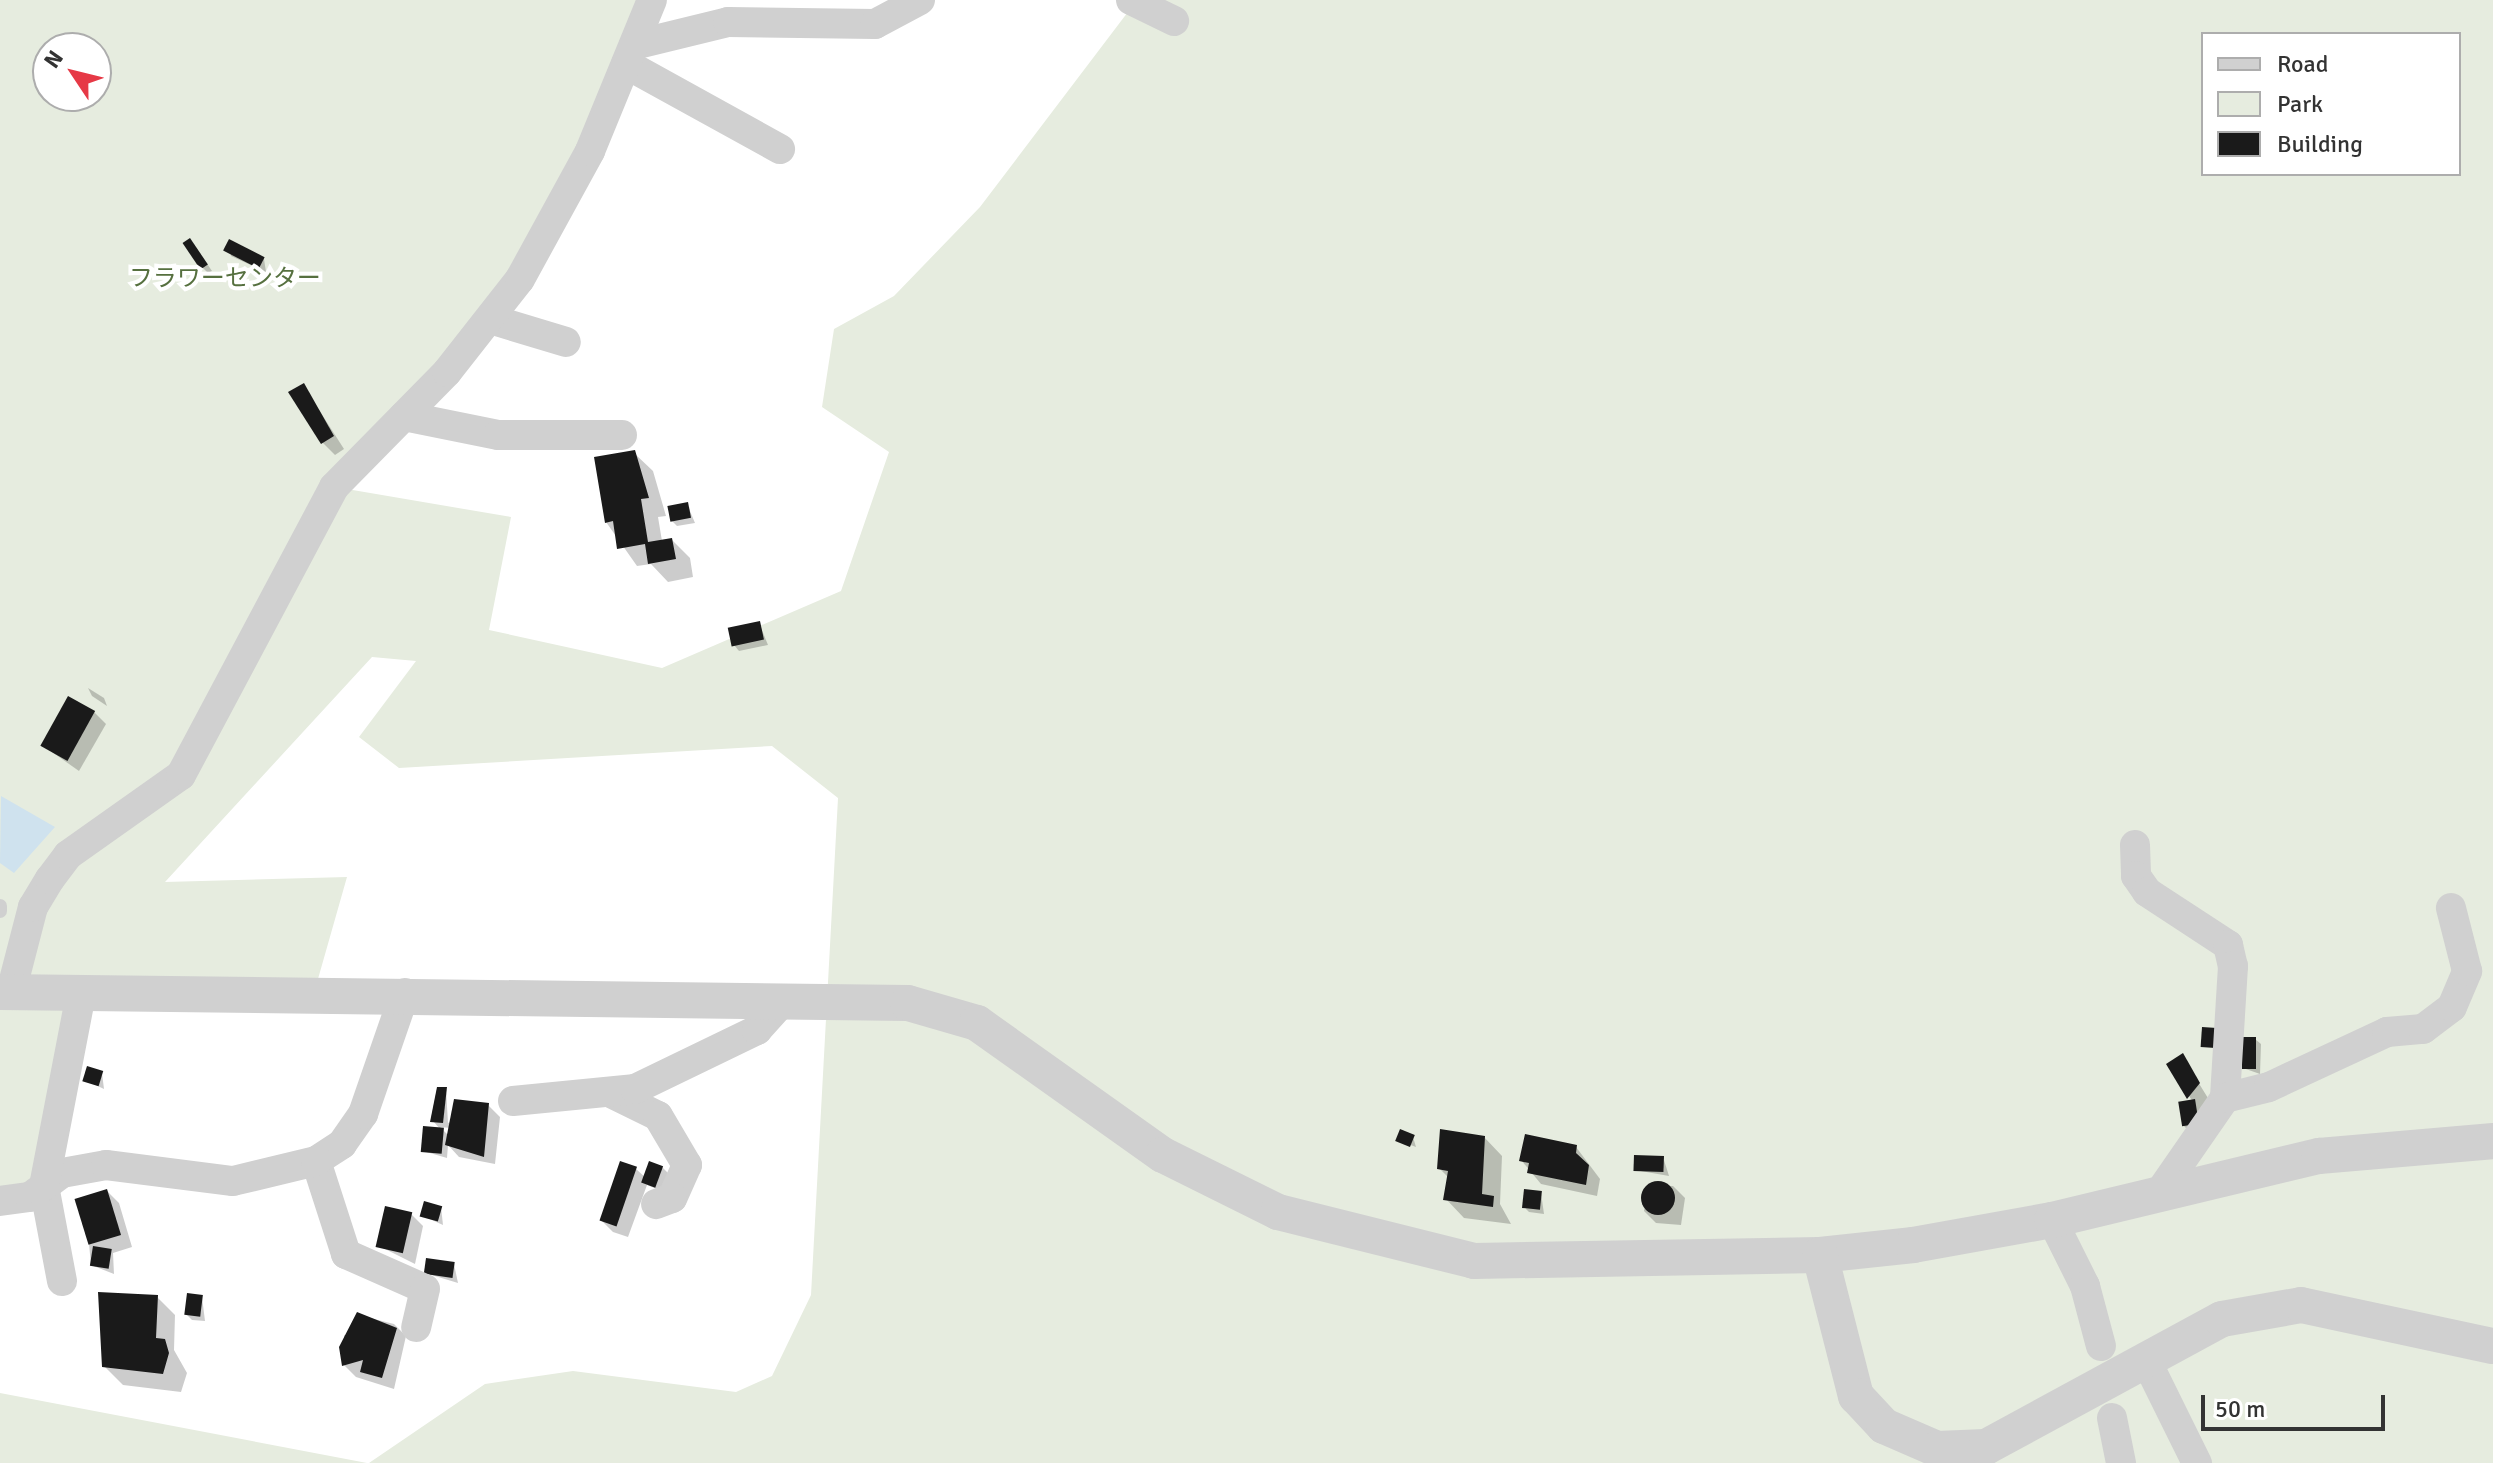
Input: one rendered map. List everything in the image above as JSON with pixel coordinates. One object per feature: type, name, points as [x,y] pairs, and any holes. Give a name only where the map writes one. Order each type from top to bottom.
[{"type":"street","points":[[652,0],[560,214],[493,320],[334,487],[181,775],[68,855],[33,907],[6,992],[405,993],[908,1003],[977,1023],[1163,1155],[1278,1212],[1363,1239],[1474,1261],[1820,1255],[2052,1220],[2319,1156],[2493,1141]]},
{"type":"street","points":[[630,54],[728,22],[875,24],[920,0]]},
{"type":"street","points":[[1131,0],[1174,21]]},
{"type":"street","points":[[630,54],[780,149]]},
{"type":"street","points":[[493,320],[566,342]]},
{"type":"street","points":[[404,416],[498,435],[622,435]]},
{"type":"street","points":[[2135,845],[2136,876],[2147,892],[2228,945],[2225,1098],[2160,1192]]},
{"type":"street","points":[[2225,1098],[2269,1087],[2387,1032],[2423,1029],[2452,1007],[2467,971],[2451,908]]},
{"type":"street","points":[[0,1201],[44,1186],[62,1173],[106,1165],[246,1181],[316,1161],[342,1144],[363,1114],[405,993]]},
{"type":"street","points":[[62,1281],[44,1186],[81,994]]},
{"type":"street","points":[[513,1101],[613,1094],[757,1030],[784,1000]]},
{"type":"street","points":[[613,1094],[658,1116],[687,1165],[672,1198],[656,1204]]},
{"type":"street","points":[[316,1161],[346,1254],[425,1289],[416,1327]]},
{"type":"street","points":[[2052,1220],[2085,1286],[2101,1346]]},
{"type":"street","points":[[1820,1255],[1856,1396],[1884,1426],[1937,1449],[1986,1447],[2222,1319],[2301,1305],[2493,1346]]},
{"type":"street","points":[[2147,1362],[2197,1463]]},
{"type":"street","points":[[2112,1418],[2121,1463]]},
{"type":"green space","name":"フラワーセンター","points":[[0,0],[652,0],[560,214],[335,487],[511,517],[489,630],[662,668],[841,591],[889,452],[822,407],[834,329],[894,296],[980,207],[1137,0],[2493,0],[2493,1463],[369,1463],[485,1384],[573,1371],[736,1392],[772,1376],[811,1295],[838,798],[772,746],[399,768],[359,737],[416,661],[372,657],[165,882],[347,877],[314,993],[81,994],[44,1186],[0,1194]]},
{"type":"green space","points":[[0,1393],[367,1463],[0,1463]]},
{"type":"water","points":[[1,796],[55,827],[14,873],[0,863]]},
{"type":"building","points":[[190,238],[208,265],[200,270],[183,243]]},
{"type":"building","points":[[229,239],[265,257],[259,269],[223,251]]},
{"type":"building","points":[[304,383],[334,436],[321,444],[288,392]]},
{"type":"building","points":[[635,450],[649,498],[641,499],[648,542],[672,538],[676,559],[648,564],[645,544],[617,549],[613,521],[605,523],[594,457]]},
{"type":"building","points":[[688,502],[691,518],[670,522],[667,506]]},
{"type":"building","points":[[760,621],[764,640],[732,646],[728,628]]},
{"type":"building","points":[[68,696],[95,711],[67,761],[40,746]]},
{"type":"building","points":[[2202,1027],[2217,1028],[2216,1048],[2201,1047]]},
{"type":"building","points":[[2242,1037],[2256,1037],[2256,1069],[2242,1069]]},
{"type":"building","points":[[2183,1053],[2200,1083],[2187,1099],[2166,1064]]},
{"type":"building","points":[[87,1066],[103,1071],[99,1086],[82,1081]]},
{"type":"building","points":[[437,1087],[447,1087],[443,1123],[430,1122]]},
{"type":"building","points":[[454,1099],[489,1103],[484,1157],[445,1145]]},
{"type":"building","points":[[2195,1099],[2199,1124],[2182,1126],[2178,1102]]},
{"type":"building","points":[[423,1126],[444,1128],[442,1154],[421,1152]]},
{"type":"building","points":[[1400,1129],[1415,1135],[1410,1147],[1395,1141]]},
{"type":"building","points":[[1440,1129],[1485,1136],[1482,1194],[1494,1196],[1493,1207],[1443,1200],[1448,1171],[1437,1169]]},
{"type":"building","points":[[1525,1134],[1577,1145],[1576,1153],[1589,1165],[1586,1185],[1527,1173],[1529,1163],[1519,1161]]},
{"type":"building","points":[[1634,1155],[1664,1156],[1663,1172],[1633,1171]]},
{"type":"building","points":[[620,1161],[637,1167],[617,1226],[599,1221]]},
{"type":"building","points":[[649,1161],[663,1166],[655,1188],[641,1183]]},
{"type":"building","points":[[1658,1181],[1670,1186],[1675,1198],[1670,1210],[1658,1215],[1646,1210],[1641,1198],[1646,1186]]},
{"type":"building","points":[[107,1189],[121,1235],[89,1245],[74,1199]]},
{"type":"building","points":[[1524,1189],[1542,1191],[1540,1210],[1522,1208]]},
{"type":"building","points":[[424,1201],[442,1206],[438,1222],[420,1216]]},
{"type":"building","points":[[385,1206],[412,1212],[403,1253],[376,1247]]},
{"type":"building","points":[[93,1246],[112,1249],[109,1269],[90,1266]]},
{"type":"building","points":[[426,1258],[455,1262],[452,1278],[424,1274]]},
{"type":"building","points":[[98,1292],[158,1295],[156,1338],[165,1339],[169,1353],[163,1374],[102,1367]]},
{"type":"building","points":[[187,1293],[203,1295],[200,1317],[184,1315]]},
{"type":"building","points":[[357,1312],[397,1328],[382,1378],[360,1372],[363,1360],[342,1366],[339,1347]]}]
